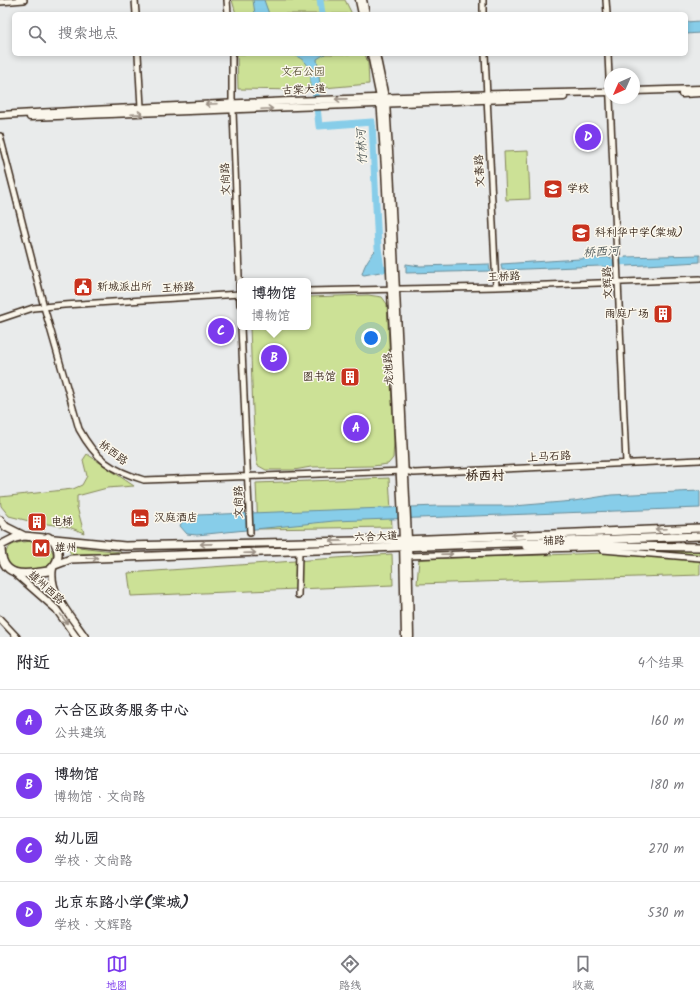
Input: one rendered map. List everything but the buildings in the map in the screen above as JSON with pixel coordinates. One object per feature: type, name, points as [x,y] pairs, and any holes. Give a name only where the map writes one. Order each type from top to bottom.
[{"type":"highway","points":[[0,520],[6,527],[24,536]]},
{"type":"highway","name":"六合大道","points":[[54,566],[71,559],[299,551],[405,543],[700,528]]},
{"type":"highway","points":[[24,536],[48,537],[54,541],[57,546],[58,558],[54,566],[48,571],[35,574],[15,573],[3,567],[0,545],[15,538],[24,536]]},
{"type":"highway","name":"六合大道","points":[[48,537],[125,546],[512,543],[700,536]]},
{"type":"highway","points":[[512,543],[544,548],[607,546],[700,547]]},
{"type":"main road","points":[[359,0],[362,12]]},
{"type":"main road","points":[[363,0],[366,12]]},
{"type":"main road","name":"龙池路","points":[[372,56],[383,100]]},
{"type":"main road","name":"龙池路","points":[[376,56],[383,100],[385,168],[402,471],[405,543],[405,637]]},
{"type":"main road","points":[[640,91],[700,89]]},
{"type":"main road","name":"古棠大道","points":[[0,115],[232,104],[604,92]]},
{"type":"main road","points":[[640,95],[700,93]]},
{"type":"main road","name":"古棠大道","points":[[486,96],[604,96]]},
{"type":"main road","name":"古棠大道","points":[[0,118],[233,111],[383,100]]},
{"type":"main road","name":"龙池路","points":[[405,543],[408,556],[410,637]]},
{"type":"main road","name":"雄州西路","points":[[54,566],[52,583],[58,596],[85,637]]},
{"type":"main road","name":"雄州西路","points":[[15,573],[56,609],[76,637]]},
{"type":"street","points":[[0,2],[24,0]]},
{"type":"street","points":[[135,0],[136,12]]},
{"type":"street","points":[[227,0],[228,12]]},
{"type":"street","points":[[483,0],[483,12]]},
{"type":"street","points":[[606,0],[607,12]]},
{"type":"street","points":[[138,56],[141,108]]},
{"type":"street","name":"文尚路","points":[[232,56],[232,104],[239,278]]},
{"type":"street","name":"文春路","points":[[485,56],[496,287]]},
{"type":"street","name":"文辉路","points":[[608,56],[609,68]]},
{"type":"street","name":"文辉路","points":[[610,104],[626,463]]},
{"type":"street","name":"桥西路","points":[[0,136],[44,307],[79,429],[89,448],[106,464],[123,474],[144,480],[402,471]]},
{"type":"street","name":"王桥路","points":[[311,291],[496,287],[700,279]]},
{"type":"street","name":"王桥路","points":[[0,319],[33,308],[237,294]]},
{"type":"street","name":"文尚路","points":[[241,330],[250,533]]},
{"type":"street","name":"上马石路","points":[[402,471],[414,473],[700,460]]},
{"type":"street","points":[[607,546],[618,550]]},
{"type":"street","name":"辅路","points":[[408,556],[618,550],[663,556],[700,558]]},
{"type":"street","points":[[298,595],[299,551]]},
{"type":"street","points":[[0,619],[17,637]]},
{"type":"green space","points":[[232,0],[345,0],[351,12],[235,12]]},
{"type":"green space","name":"文石公园","points":[[237,56],[366,56],[368,63],[369,84],[301,90],[238,89]]},
{"type":"green space","points":[[528,151],[530,199],[506,200],[504,152]]},
{"type":"green space","points":[[368,295],[382,297],[387,304],[394,441],[393,458],[388,464],[373,466],[311,467],[294,470],[266,470],[257,465],[253,413],[250,330],[311,330],[311,297]]},
{"type":"green space","points":[[87,454],[134,486],[107,488],[77,496],[77,507],[84,533],[69,527],[33,522],[9,516],[1,506],[0,497],[73,489],[82,485],[87,476],[83,460]]},
{"type":"green space","points":[[389,478],[392,527],[258,529],[256,483]]},
{"type":"green space","points":[[35,541],[48,546],[53,552],[52,560],[49,565],[34,570],[24,570],[18,569],[9,564],[5,556],[9,547],[21,542]]},
{"type":"green space","points":[[70,546],[121,553],[71,554],[69,550]]},
{"type":"green space","points":[[700,550],[700,575],[417,584],[419,559]]},
{"type":"green space","points":[[392,554],[393,585],[131,596],[128,573]]},
{"type":"water","points":[[253,0],[264,0],[268,12],[255,12]]},
{"type":"water","points":[[700,21],[700,33],[688,34],[688,22]]},
{"type":"water","points":[[296,56],[322,56],[317,59],[320,85],[311,87],[310,70],[306,63]]},
{"type":"water","points":[[378,248],[381,256],[380,272],[364,275],[362,274],[368,260]]},
{"type":"water","points":[[700,255],[700,262],[627,266],[625,257]]},
{"type":"water","points":[[611,257],[611,267],[600,266],[502,270],[501,264]]},
{"type":"water","points":[[406,264],[420,266],[489,264],[490,271],[406,273]]},
{"type":"water","points":[[700,491],[700,508],[334,521],[197,535],[187,534],[180,526],[183,519],[197,515],[438,506],[514,506],[574,501],[611,495]]},
{"type":"waterway","name":"竹林河","points":[[320,0],[322,12]]},
{"type":"waterway","name":"竹林河","points":[[314,78],[319,126],[372,122],[378,248],[381,268],[383,269]]},
{"type":"waterway","name":"桥西河","points":[[601,263],[635,261]]},
{"type":"place","name":"北京东路小学(棠城)","points":[[588,137]]},
{"type":"place","name":"学校","points":[[553,189]]},
{"type":"place","name":"科利华中学(棠城)","points":[[581,233]]},
{"type":"place","name":"新城派出所","points":[[83,287]]},
{"type":"place","name":"雨庭广场","points":[[663,314]]},
{"type":"place","name":"幼儿园","points":[[221,331]]},
{"type":"place","name":"博物馆","points":[[274,358]]},
{"type":"place","name":"图书馆","points":[[350,377]]},
{"type":"place","name":"六合区政务服务中心","points":[[356,428]]},
{"type":"place","name":"汉庭酒店","points":[[140,518]]},
{"type":"place","name":"电梯","points":[[37,522]]},
{"type":"place","name":"雄州","points":[[41,548]]},
{"type":"district","name":"桥西村","points":[[485,476]]}]
